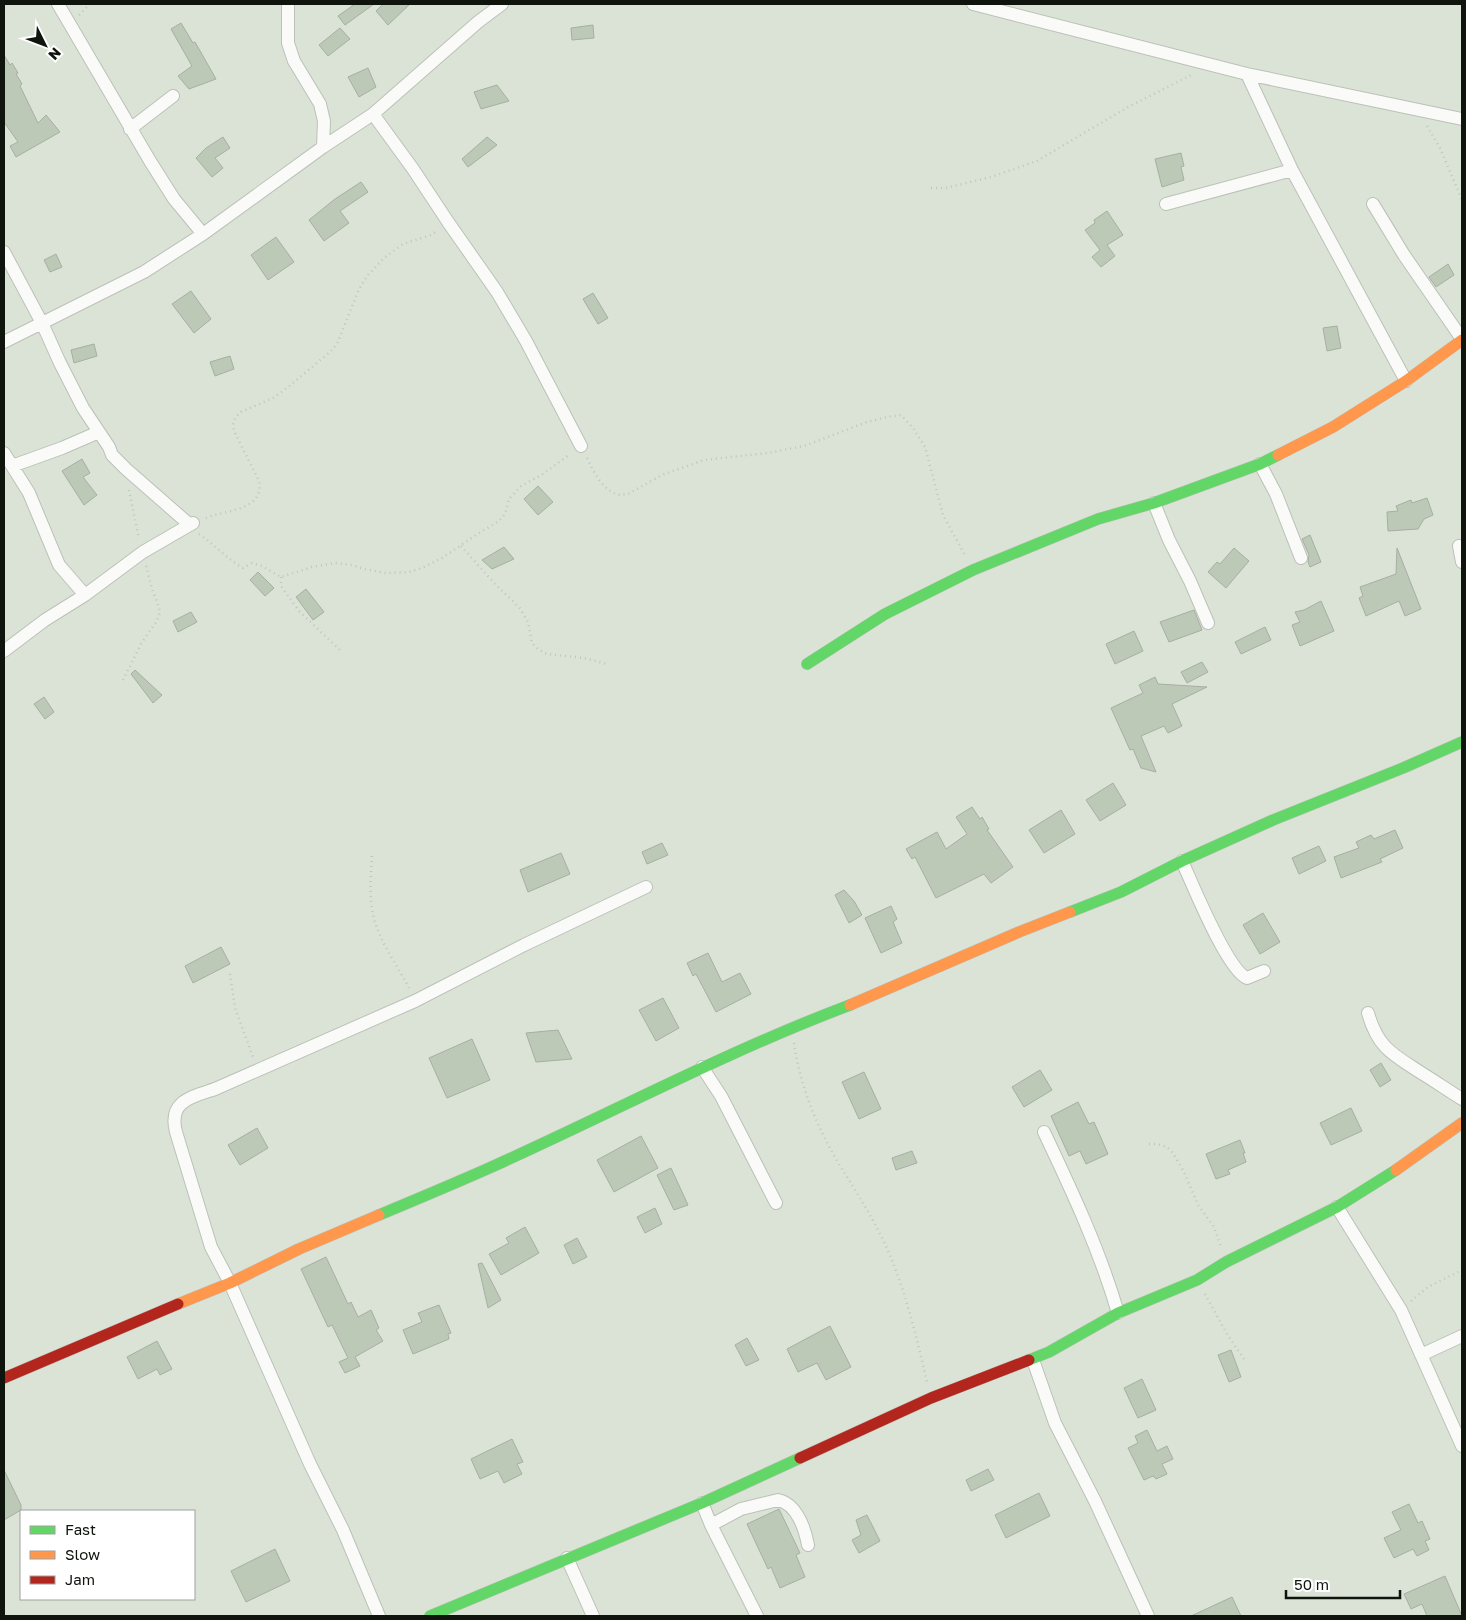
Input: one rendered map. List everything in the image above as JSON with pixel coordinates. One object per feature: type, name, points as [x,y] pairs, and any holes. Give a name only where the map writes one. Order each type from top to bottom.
[{"type":"street","points":[[58,4],[130,129],[174,200],[203,234]]},
{"type":"street","points":[[288,4],[288,43],[294,61],[320,104],[324,121],[323,148]]},
{"type":"street","points":[[4,342],[144,272],[203,234],[373,114],[478,22],[502,4]]},
{"type":"street","points":[[973,4],[1247,74],[1462,119]]},
{"type":"street","points":[[1247,74],[1292,170],[1406,381]]},
{"type":"street","points":[[130,129],[173,96]]},
{"type":"street","points":[[373,114],[497,292],[535,358],[580,446]]},
{"type":"street","points":[[1166,204],[1292,170]]},
{"type":"street","points":[[807,664],[885,614],[973,570],[1028,546],[1098,520],[1154,503],[1260,464],[1332,427],[1406,381],[1462,340],[1404,255],[1374,204]]},
{"type":"street","points":[[4,252],[42,323],[79,400],[109,447],[112,455],[190,525],[143,552],[4,651]]},
{"type":"street","points":[[12,466],[99,432]]},
{"type":"street","points":[[4,453],[29,494],[59,565],[85,595]]},
{"type":"street","points":[[1260,464],[1276,494],[1301,558]]},
{"type":"street","points":[[1154,503],[1168,540],[1190,581],[1208,623]]},
{"type":"street","points":[[1459,546],[1462,562]]},
{"type":"street","points":[[4,1378],[130,1323],[230,1283],[299,1249],[487,1169],[702,1067],[792,1027],[858,1002],[1019,932],[1120,892],[1182,861],[1273,820],[1462,742]]},
{"type":"street","points":[[1182,861],[1207,917],[1238,971],[1247,978],[1264,971]]},
{"type":"street","points":[[379,1616],[343,1530],[310,1464],[230,1283],[211,1247],[173,1122],[177,1107],[189,1098],[215,1089],[416,1001],[524,945],[646,887]]},
{"type":"street","points":[[1368,1013],[1371,1024],[1385,1048],[1407,1065],[1462,1099]]},
{"type":"street","points":[[702,1067],[721,1096],[776,1203]]},
{"type":"street","points":[[430,1616],[702,1503],[931,1398],[1033,1360],[1118,1313],[1197,1280],[1226,1262],[1337,1207],[1403,1165],[1462,1123]]},
{"type":"street","points":[[1044,1132],[1088,1229],[1107,1277],[1118,1313]]},
{"type":"street","points":[[1337,1207],[1401,1310],[1462,1446]]},
{"type":"street","points":[[1422,1355],[1462,1336]]},
{"type":"street","points":[[1033,1360],[1054,1423],[1095,1501],[1148,1616]]},
{"type":"street","points":[[711,1525],[741,1509],[781,1500],[798,1516],[808,1545]]},
{"type":"street","points":[[702,1503],[756,1616]]},
{"type":"street","points":[[567,1558],[593,1616]]},
{"type":"path","points":[[931,188],[946,188],[991,177],[1037,161],[1128,107],[1212,65]]},
{"type":"path","points":[[1415,108],[1440,148],[1462,200]]},
{"type":"path","points":[[448,222],[431,235],[402,244],[384,258],[367,276],[359,289],[337,344],[330,352],[287,388],[238,415],[233,425],[234,431],[259,481],[258,495],[248,505],[211,516],[190,525],[231,562],[243,568],[252,563],[262,566],[281,577],[312,567],[334,563],[386,573],[409,572],[422,568],[461,546],[478,532],[499,521],[505,514],[509,499],[521,486],[542,474],[580,446],[593,472],[604,487],[618,496],[628,494],[662,475],[704,460],[767,453],[804,446],[867,422],[901,415],[913,428],[925,448],[943,515],[973,570]]},
{"type":"path","points":[[123,680],[142,642],[157,621],[160,612],[136,530],[133,504],[126,480],[126,469]]},
{"type":"path","points":[[461,546],[496,585],[519,607],[528,622],[532,643],[538,649],[547,654],[584,658],[607,664]]},
{"type":"path","points":[[281,577],[280,586],[298,611],[342,652]]},
{"type":"path","points":[[372,856],[371,901],[377,928],[416,1001]]},
{"type":"path","points":[[230,974],[236,1008],[257,1070]]},
{"type":"path","points":[[792,1027],[795,1052],[804,1085],[823,1136],[870,1215],[891,1259],[910,1313],[931,1398]]},
{"type":"path","points":[[1149,1144],[1167,1147],[1173,1152],[1198,1205],[1214,1227],[1226,1262]]},
{"type":"path","points":[[1401,1310],[1428,1287],[1462,1270]]},
{"type":"path","points":[[1197,1280],[1220,1322],[1244,1359]]},
{"type":"building","points":[[355,4],[374,4],[345,25],[338,16]]},
{"type":"building","points":[[383,4],[410,4],[388,25],[376,11]]},
{"type":"building","points":[[181,23],[193,43],[195,42],[216,79],[189,89],[178,76],[192,66],[171,29]]},
{"type":"building","points":[[593,25],[594,38],[572,40],[571,28]]},
{"type":"building","points":[[340,28],[350,39],[328,56],[319,45]]},
{"type":"building","points":[[4,55],[18,73],[16,74],[22,84],[20,86],[38,123],[46,115],[60,132],[16,157],[10,146],[18,142],[4,122]]},
{"type":"building","points":[[368,68],[376,87],[359,97],[348,77]]},
{"type":"building","points":[[497,85],[509,101],[481,109],[474,92]]},
{"type":"building","points":[[223,137],[230,148],[215,158],[223,168],[212,177],[196,158],[206,148]]},
{"type":"building","points":[[487,137],[497,145],[468,167],[462,159]]},
{"type":"building","points":[[1181,153],[1184,166],[1181,167],[1184,180],[1162,187],[1155,159]]},
{"type":"building","points":[[361,182],[368,192],[340,211],[349,223],[324,241],[309,220],[335,199]]},
{"type":"building","points":[[1107,211],[1123,235],[1107,245],[1115,256],[1101,267],[1092,257],[1100,250],[1085,230],[1095,223],[1094,220]]},
{"type":"building","points":[[276,237],[294,262],[268,280],[251,255]]},
{"type":"building","points":[[56,254],[62,267],[50,272],[44,260]]},
{"type":"building","points":[[1448,264],[1454,275],[1436,287],[1429,277]]},
{"type":"building","points":[[191,291],[211,319],[194,333],[172,304]]},
{"type":"building","points":[[593,293],[608,318],[598,324],[583,299]]},
{"type":"building","points":[[1337,326],[1341,348],[1327,351],[1323,328]]},
{"type":"building","points":[[94,344],[97,356],[74,363],[71,350]]},
{"type":"building","points":[[230,356],[234,369],[215,376],[210,362]]},
{"type":"building","points":[[82,459],[90,473],[83,477],[97,495],[84,505],[62,471]]},
{"type":"building","points":[[538,486],[553,502],[538,515],[524,499]]},
{"type":"building","points":[[1427,498],[1433,515],[1424,519],[1418,529],[1388,531],[1387,512],[1398,511],[1396,506],[1411,500],[1412,503]]},
{"type":"building","points":[[1310,535],[1321,562],[1310,567],[1308,562],[1309,555],[1302,539]]},
{"type":"building","points":[[504,547],[514,559],[492,569],[482,560]]},
{"type":"building","points":[[1234,548],[1249,561],[1226,588],[1208,572],[1217,562],[1220,564]]},
{"type":"building","points":[[1397,548],[1421,609],[1405,616],[1399,601],[1366,616],[1359,598],[1363,596],[1360,587],[1396,574]]},
{"type":"building","points":[[258,572],[274,588],[265,596],[250,580]]},
{"type":"building","points":[[306,589],[324,612],[313,620],[296,597]]},
{"type":"building","points":[[1321,601],[1334,631],[1300,646],[1292,625],[1300,622],[1295,612],[1304,610]]},
{"type":"building","points":[[1194,610],[1202,630],[1169,642],[1160,622]]},
{"type":"building","points":[[191,612],[197,622],[178,632],[173,621]]},
{"type":"building","points":[[1265,627],[1271,640],[1241,654],[1235,642]]},
{"type":"building","points":[[1134,631],[1143,651],[1115,664],[1106,644]]},
{"type":"building","points":[[1202,662],[1208,672],[1187,683],[1181,672]]},
{"type":"building","points":[[135,670],[162,695],[153,703],[131,674]]},
{"type":"building","points":[[1155,677],[1158,684],[1207,687],[1172,704],[1182,726],[1168,733],[1164,726],[1141,736],[1156,772],[1141,768],[1133,749],[1130,750],[1111,708],[1143,693],[1139,685]]},
{"type":"building","points":[[44,697],[54,712],[45,719],[34,704]]},
{"type":"building","points":[[1113,783],[1126,805],[1100,821],[1086,800]]},
{"type":"building","points":[[972,807],[980,819],[982,817],[989,829],[987,830],[1013,867],[991,883],[984,874],[936,898],[915,857],[912,859],[906,849],[937,832],[946,849],[967,834],[956,817]]},
{"type":"building","points":[[1061,810],[1075,834],[1044,853],[1029,830]]},
{"type":"building","points":[[1395,830],[1403,848],[1380,859],[1382,862],[1341,878],[1334,857],[1359,848],[1356,842],[1371,835],[1374,839]]},
{"type":"building","points":[[662,843],[668,855],[647,864],[642,852]]},
{"type":"building","points":[[1319,846],[1326,861],[1299,874],[1292,858]]},
{"type":"building","points":[[561,853],[570,874],[528,892],[520,870]]},
{"type":"building","points":[[844,890],[854,901],[862,915],[849,923],[835,895]]},
{"type":"building","points":[[891,906],[897,919],[893,922],[902,943],[881,953],[865,918]]},
{"type":"building","points":[[1263,913],[1280,942],[1260,954],[1243,925]]},
{"type":"building","points":[[221,947],[230,964],[193,983],[185,966]]},
{"type":"building","points":[[708,953],[722,982],[740,973],[751,994],[716,1012],[696,974],[693,976],[687,963]]},
{"type":"building","points":[[663,998],[679,1028],[656,1041],[639,1010]]},
{"type":"building","points":[[558,1030],[572,1059],[536,1062],[526,1033]]},
{"type":"building","points":[[472,1039],[490,1080],[447,1098],[429,1058]]},
{"type":"building","points":[[1381,1063],[1391,1080],[1380,1087],[1370,1070]]},
{"type":"building","points":[[1040,1070],[1052,1090],[1024,1107],[1012,1087]]},
{"type":"building","points":[[864,1072],[881,1109],[859,1119],[842,1082]]},
{"type":"building","points":[[1078,1102],[1089,1124],[1094,1122],[1108,1154],[1086,1164],[1080,1151],[1069,1156],[1051,1116]]},
{"type":"building","points":[[1351,1108],[1362,1131],[1331,1145],[1320,1123]]},
{"type":"building","points":[[257,1128],[268,1148],[240,1165],[228,1145]]},
{"type":"building","points":[[641,1136],[658,1168],[614,1192],[597,1160]]},
{"type":"building","points":[[1240,1140],[1246,1162],[1228,1170],[1230,1174],[1216,1179],[1206,1154]]},
{"type":"building","points":[[912,1151],[917,1163],[896,1170],[892,1158]]},
{"type":"building","points":[[671,1168],[688,1205],[674,1210],[657,1175]]},
{"type":"building","points":[[655,1208],[662,1224],[645,1233],[637,1217]]},
{"type":"building","points":[[525,1227],[539,1253],[501,1275],[489,1254],[509,1243],[506,1238]]},
{"type":"building","points":[[577,1238],[587,1257],[573,1264],[564,1245]]},
{"type":"building","points":[[326,1257],[348,1304],[351,1302],[358,1317],[371,1310],[379,1328],[376,1330],[383,1341],[355,1357],[360,1366],[345,1373],[339,1362],[348,1358],[332,1325],[328,1327],[301,1269]]},
{"type":"building","points":[[482,1263],[501,1300],[488,1308],[478,1264]]},
{"type":"building","points":[[439,1305],[451,1333],[448,1334],[449,1339],[413,1354],[403,1330],[422,1322],[418,1313]]},
{"type":"building","points":[[830,1326],[851,1367],[826,1380],[817,1363],[798,1372],[787,1349]]},
{"type":"building","points":[[747,1338],[759,1360],[746,1366],[735,1345]]},
{"type":"building","points":[[157,1341],[172,1369],[160,1375],[157,1369],[138,1379],[127,1357]]},
{"type":"building","points":[[1231,1350],[1241,1377],[1229,1382],[1218,1355]]},
{"type":"building","points":[[1142,1379],[1156,1410],[1138,1418],[1124,1388]]},
{"type":"building","points":[[1147,1430],[1157,1451],[1167,1446],[1173,1459],[1162,1464],[1167,1474],[1156,1479],[1153,1476],[1144,1480],[1128,1448],[1138,1443],[1135,1436]]},
{"type":"building","points":[[512,1439],[523,1462],[517,1464],[522,1474],[504,1483],[498,1471],[480,1479],[471,1459]]},
{"type":"building","points":[[988,1469],[994,1480],[971,1491],[966,1480]]},
{"type":"building","points":[[4,1470],[21,1505],[21,1510],[4,1520]]},
{"type":"building","points":[[1039,1493],[1050,1516],[1006,1538],[995,1515]]},
{"type":"building","points":[[1409,1504],[1418,1523],[1422,1521],[1430,1539],[1425,1541],[1429,1550],[1417,1556],[1413,1549],[1394,1558],[1384,1538],[1401,1530],[1392,1512]]},
{"type":"building","points":[[779,1509],[800,1553],[796,1555],[805,1577],[780,1588],[771,1567],[768,1569],[747,1524]]},
{"type":"building","points":[[867,1515],[880,1541],[859,1553],[852,1540],[861,1535],[856,1520]]},
{"type":"building","points":[[275,1549],[290,1581],[246,1602],[231,1571]]},
{"type":"building","points":[[1445,1576],[1462,1616],[1427,1616],[1422,1604],[1411,1609],[1404,1594]]},
{"type":"building","points":[[1232,1597],[1241,1616],[1191,1616]]},
{"type":"traffic: fast","points":[[807,664],[885,614],[973,570],[1098,519],[1154,503],[1260,464],[1278,455]]},
{"type":"traffic: fast","points":[[1070,912],[1121,892],[1182,861],[1273,820],[1403,768],[1462,742]]},
{"type":"traffic: fast","points":[[379,1215],[487,1169],[712,1063],[803,1023],[850,1005]]},
{"type":"traffic: fast","points":[[1029,1360],[1049,1352],[1118,1313],[1197,1280],[1226,1262],[1337,1207],[1396,1170]]},
{"type":"traffic: fast","points":[[430,1616],[702,1503],[800,1458]]},
{"type":"traffic: slow","points":[[1278,455],[1333,427],[1406,381],[1462,340]]},
{"type":"traffic: slow","points":[[850,1005],[1070,912]]},
{"type":"traffic: slow","points":[[1396,1170],[1462,1123]]},
{"type":"traffic: slow","points":[[178,1304],[230,1283],[299,1249],[379,1215]]},
{"type":"traffic: jam","points":[[4,1378],[178,1304]]},
{"type":"traffic: jam","points":[[800,1458],[931,1398],[1029,1360]]}]
